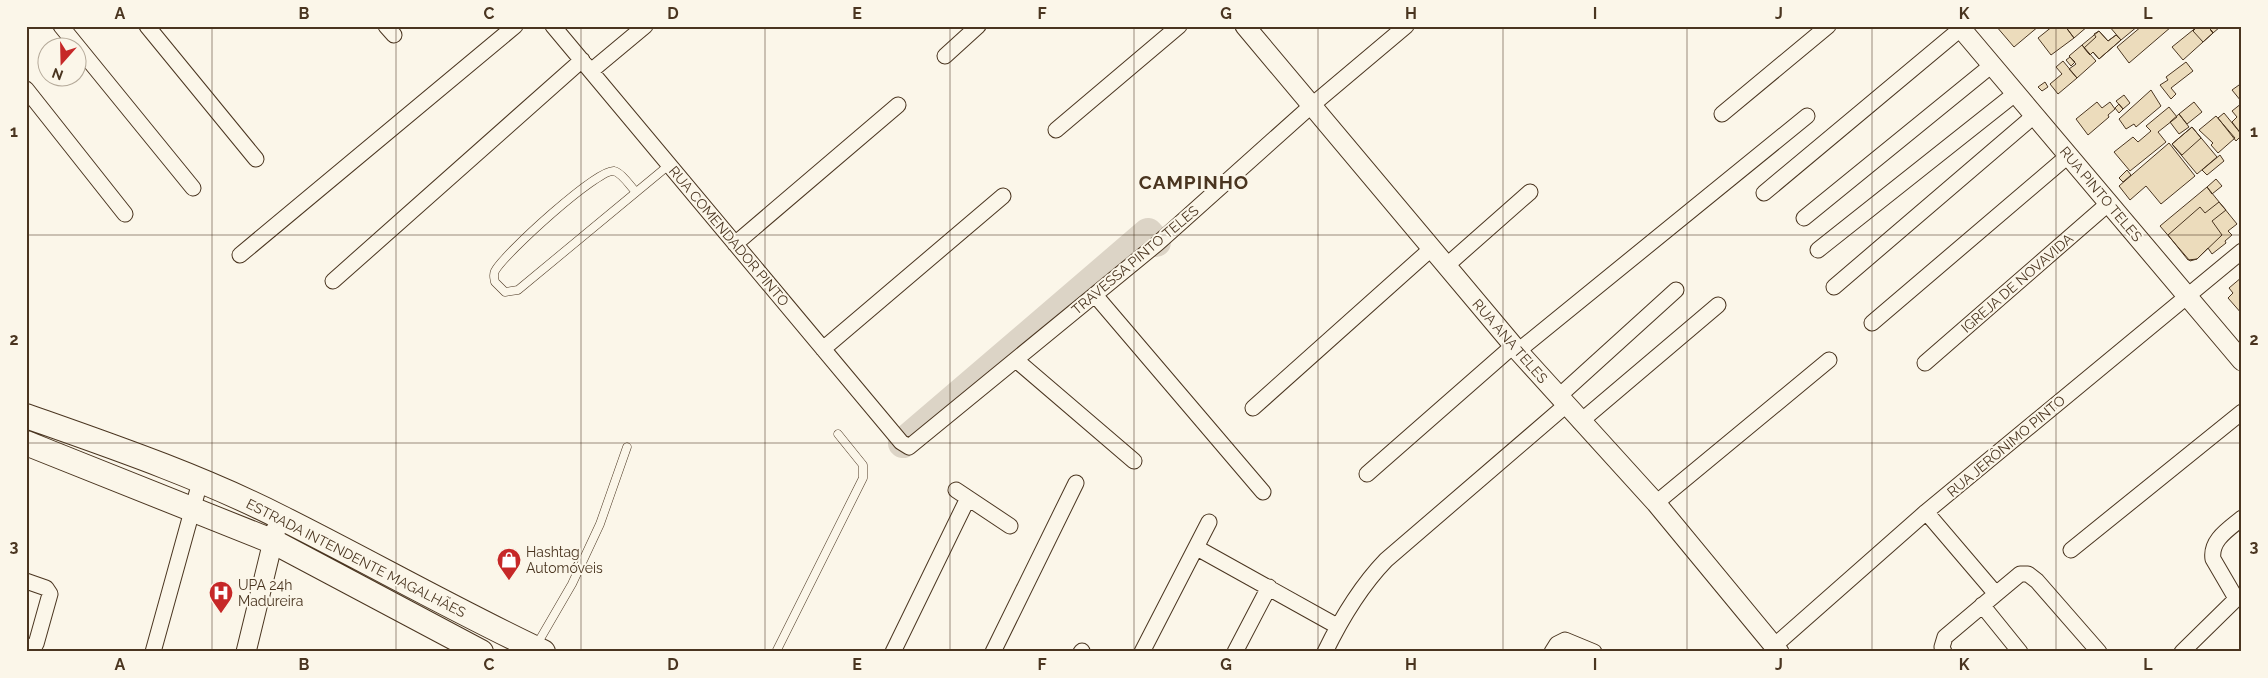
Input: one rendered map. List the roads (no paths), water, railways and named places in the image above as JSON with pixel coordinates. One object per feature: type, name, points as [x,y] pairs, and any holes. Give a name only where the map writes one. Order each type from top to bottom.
[{"type":"main road","name":"ESTRADA INTENDENTE MAGALHÃES","points":[[26,416],[200,482],[278,516],[467,616],[539,650]]},
{"type":"main road","name":"ESTRADA INTENDENTE MAGALHÃES","points":[[26,443],[274,542],[481,652]]},
{"type":"street","points":[[61,26],[193,188]]},
{"type":"street","points":[[147,26],[256,159]]},
{"type":"street","points":[[240,255],[514,26]]},
{"type":"street","name":"RUA COMENDADOR PINTO","points":[[553,26],[905,446]]},
{"type":"street","points":[[333,281],[586,65],[645,26]]},
{"type":"street","points":[[945,56],[978,26]]},
{"type":"street","points":[[1056,130],[1179,26]]},
{"type":"street","name":"TRAVESSA PINTO TELES","points":[[905,446],[911,446],[1158,243],[1311,106],[1406,26]]},
{"type":"street","points":[[1722,114],[1828,26]]},
{"type":"street","points":[[1764,193],[1961,27]]},
{"type":"street","name":"RUA PINTO TELES","points":[[1961,27],[2242,361]]},
{"type":"street","name":"RUA ANA TELES","points":[[1251,28],[1311,106],[1431,249],[1562,402],[1656,504],[1777,649]]},
{"type":"street","points":[[1804,218],[1992,65]]},
{"type":"street","points":[[26,89],[125,214]]},
{"type":"street","points":[[1818,250],[2016,93]]},
{"type":"street","points":[[735,244],[898,105]]},
{"type":"street","points":[[1834,287],[2035,115]]},
{"type":"street","points":[[1367,474],[1516,348],[1806,116]]},
{"type":"street","points":[[1872,323],[2069,155]]},
{"type":"street","points":[[1446,266],[1530,192]]},
{"type":"street","points":[[823,349],[1003,196]]},
{"type":"street","name":"IGREJA DE NOVAVIDA","points":[[1925,363],[2109,203]]},
{"type":"street","points":[[1253,408],[1431,249]]},
{"type":"street","name":"RUA JERÔNIMO PINTO","points":[[1777,649],[1926,512],[2242,251]]},
{"type":"street","points":[[1325,652],[1338,626],[1368,578],[1562,402],[1676,290]]},
{"type":"street","points":[[1095,295],[1263,492]]},
{"type":"street","points":[[1580,422],[1718,305]]},
{"type":"street","points":[[1016,360],[1134,461]]},
{"type":"street","points":[[1656,504],[1829,360]]},
{"type":"street","points":[[2070,550],[2242,412]]},
{"type":"street","points":[[153,652],[200,482]]},
{"type":"street","points":[[993,652],[1076,483]]},
{"type":"street","points":[[894,652],[962,494],[1010,526]]},
{"type":"street","points":[[1926,512],[1996,594]]},
{"type":"street","points":[[246,652],[274,542],[278,516]]},
{"type":"street","points":[[2182,652],[2234,601],[2234,595],[2213,559],[2212,552],[2215,542],[2242,518]]},
{"type":"street","points":[[1142,652],[1209,522]]},
{"type":"street","points":[[1197,548],[1338,626]]},
{"type":"street","points":[[1944,652],[1942,641],[1945,637],[2020,574],[2028,574],[2037,581],[2099,652]]},
{"type":"street","points":[[26,581],[46,588],[50,594],[36,644],[26,649]]},
{"type":"street","points":[[1235,652],[1269,587]]},
{"type":"street","points":[[1982,606],[2020,652]]},
{"type":"street","points":[[1552,652],[1557,644],[1565,640],[1594,652]]},
{"type":"lane","points":[[636,192],[617,172],[609,171],[599,176],[549,216],[507,255],[495,271],[495,282],[509,293],[518,290],[636,192],[669,164]]},
{"type":"lane","points":[[776,652],[863,478],[863,465],[838,434]]},
{"type":"lane","points":[[539,650],[600,524],[628,447]]},
{"type":"waterway","points":[[903,443],[1148,233],[1156,242]]},
{"type":"place","name":"Hashtag Automóveis","points":[[509,581]]},
{"type":"place","name":"UPA 24h Madureira","points":[[221,614]]},
{"type":"district","name":"CAMPINHO","points":[[1194,182]]}]
